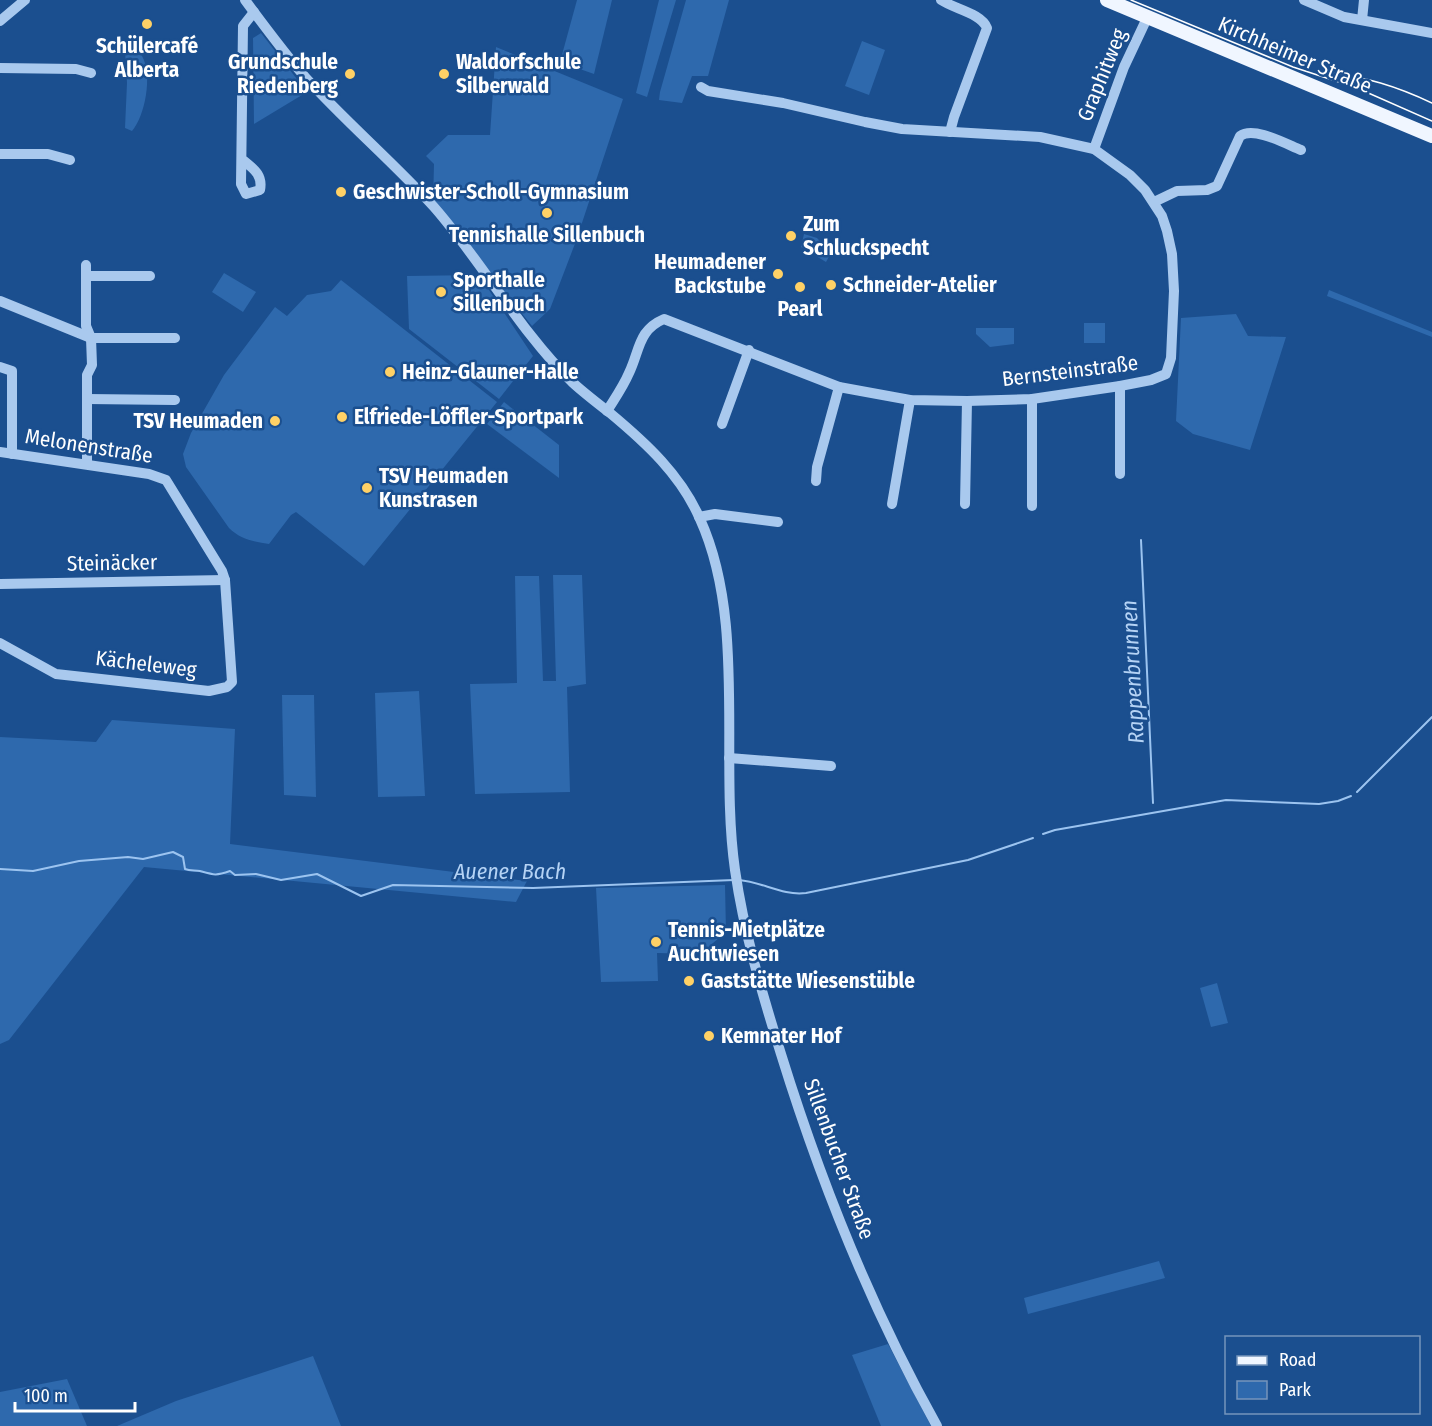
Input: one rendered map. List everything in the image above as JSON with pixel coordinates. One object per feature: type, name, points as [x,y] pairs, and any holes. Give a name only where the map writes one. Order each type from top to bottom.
[{"type":"main road","name":"Kirchheimer Straße","points":[[1107,0],[1432,136]]},
{"type":"street","points":[[0,21],[25,0]]},
{"type":"street","name":"Sillenbucher Straße","points":[[245,0],[306,78],[389,159],[441,216],[543,350],[572,381],[660,458],[676,478],[699,517],[714,557],[726,631],[731,827],[736,879],[749,945],[795,1099],[825,1183],[875,1305],[937,1426]]},
{"type":"street","points":[[941,0],[980,19],[987,28],[950,132]]},
{"type":"street","points":[[1304,0],[1339,15],[1432,33]]},
{"type":"street","points":[[1362,20],[1364,0]]},
{"type":"street","points":[[243,160],[243,26],[254,12]]},
{"type":"street","name":"Graphitweg","points":[[1094,149],[1124,67],[1148,16]]},
{"type":"street","points":[[0,68],[76,69],[91,73]]},
{"type":"street","name":"Bernsteinstraße","points":[[607,411],[630,372],[646,331],[654,323],[664,319],[749,350],[839,387],[910,400],[1032,399],[1120,386],[1151,380],[1166,374],[1171,358],[1174,291],[1172,254],[1167,231],[1154,202],[1145,189],[1094,149],[1040,137],[903,129],[865,123],[818,110],[708,91],[701,87]]},
{"type":"street","points":[[1154,202],[1170,193],[1207,190],[1217,186],[1240,136],[1246,132],[1255,132],[1301,150]]},
{"type":"street","points":[[0,154],[48,154],[70,160]]},
{"type":"street","points":[[87,464],[87,375],[92,365],[91,338],[86,326],[86,270],[150,276]]},
{"type":"street","points":[[0,301],[91,338],[175,338]]},
{"type":"street","points":[[722,424],[749,350]]},
{"type":"street","points":[[0,367],[12,371],[12,454]]},
{"type":"street","points":[[1120,386],[1120,474]]},
{"type":"street","points":[[816,481],[817,467],[839,387]]},
{"type":"street","points":[[87,399],[175,400]]},
{"type":"street","points":[[1032,399],[1032,506]]},
{"type":"street","points":[[892,504],[910,400]]},
{"type":"street","points":[[965,504],[967,401]]},
{"type":"street","name":"Melonenstraße","points":[[0,452],[149,474],[166,480],[222,571],[225,580],[232,661],[230,685]]},
{"type":"street","points":[[699,517],[715,514],[778,522]]},
{"type":"street","name":"Steinäcker","points":[[0,584],[225,580]]},
{"type":"street","name":"Kächeleweg","points":[[0,644],[56,674],[209,691],[230,685]]},
{"type":"street","points":[[729,758],[831,766]]},
{"type":"green space","points":[[577,0],[612,0],[594,74],[560,62]]},
{"type":"green space","points":[[659,0],[676,0],[647,97],[636,93]]},
{"type":"green space","points":[[686,0],[729,0],[708,76],[692,76],[682,103],[659,100],[660,92]]},
{"type":"green space","points":[[261,33],[307,92],[254,124],[253,38]]},
{"type":"green space","points":[[862,41],[885,50],[869,95],[845,86]]},
{"type":"green space","points":[[496,47],[623,99],[576,241],[550,309],[532,326],[433,203],[434,164],[426,156],[448,135],[490,135]]},
{"type":"green space","points":[[125,50],[134,51],[142,56],[147,74],[144,106],[132,131],[125,128],[127,83]]},
{"type":"green space","points":[[804,234],[817,238],[831,253],[826,262],[801,247]]},
{"type":"green space","points":[[224,273],[256,292],[243,312],[212,292]]},
{"type":"green space","points":[[479,275],[533,356],[499,399],[409,329],[407,276]]},
{"type":"green space","name":"Elfriede-Löffler-Sportpark","points":[[341,280],[497,402],[364,566],[296,512],[291,515],[269,544],[238,535],[229,528],[186,467],[183,454],[191,433],[224,375],[275,307],[287,316],[307,295],[331,291]]},
{"type":"green space","points":[[1329,290],[1432,332],[1432,337],[1327,296]]},
{"type":"green space","points":[[1236,314],[1248,336],[1286,337],[1250,450],[1193,434],[1176,421],[1181,318]]},
{"type":"green space","points":[[1084,323],[1105,323],[1105,343],[1084,343]]},
{"type":"green space","points":[[976,328],[1014,328],[1014,344],[990,347],[976,334]]},
{"type":"green space","points":[[504,402],[559,445],[559,478],[487,424]]},
{"type":"green space","points":[[553,575],[582,575],[586,684],[567,687],[570,792],[475,794],[470,684],[517,683],[515,576],[539,576],[543,681],[556,681]]},
{"type":"green space","points":[[419,691],[425,796],[378,797],[375,693]]},
{"type":"green space","points":[[282,695],[314,695],[316,797],[284,795]]},
{"type":"green space","points":[[112,720],[235,729],[230,844],[527,881],[516,902],[144,867],[9,1040],[0,1044],[0,737],[96,742]]},
{"type":"green space","name":"Tennis-Mietplätze Auchtwiesen","points":[[725,885],[726,932],[700,954],[657,953],[658,981],[601,982],[596,888]]},
{"type":"green space","points":[[1217,983],[1228,1023],[1211,1027],[1200,988]]},
{"type":"green space","points":[[1159,1261],[1165,1278],[1028,1314],[1024,1298]]},
{"type":"green space","points":[[888,1344],[931,1426],[881,1426],[852,1355]]},
{"type":"green space","points":[[313,1356],[341,1426],[117,1426],[176,1401]]},
{"type":"green space","points":[[67,1379],[87,1426],[0,1426],[0,1392]]},
{"type":"waterway","name":"Rappenbrunnen","points":[[1141,540],[1153,803]]},
{"type":"waterway","points":[[1357,792],[1432,717]]},
{"type":"waterway","points":[[1043,834],[1226,800],[1319,804],[1351,796]]},
{"type":"waterway","name":"Auener Bach","points":[[739,880],[789,893],[806,893],[968,860],[1033,838]]},
{"type":"waterway","name":"Auener Bach","points":[[0,869],[33,871],[79,861],[128,857],[143,859],[173,852],[183,857],[187,870],[215,874],[230,871],[235,875],[256,874],[281,880],[317,874],[361,896],[393,885],[533,888],[734,880]]},
{"type":"tram line","points":[[1131,0],[1293,67],[1357,88],[1432,121]]},
{"type":"tram line","points":[[1326,72],[1380,83],[1432,103]]},
{"type":"place","name":"Schülercafé Alberta","points":[[147,24]]},
{"type":"place","name":"Grundschule Riedenberg","points":[[350,74]]},
{"type":"place","name":"Waldorfschule Silberwald","points":[[444,74]]},
{"type":"place","name":"Geschwister-Scholl-Gymnasium","points":[[341,192]]},
{"type":"place","name":"Tennishalle Sillenbuch","points":[[547,213]]},
{"type":"place","name":"Zum Schluckspecht","points":[[791,236]]},
{"type":"place","name":"Heumadener Backstube","points":[[778,274]]},
{"type":"place","name":"Schneider-Atelier","points":[[831,285]]},
{"type":"place","name":"Pearl","points":[[800,287]]},
{"type":"place","name":"Sporthalle Sillenbuch","points":[[441,292]]},
{"type":"place","name":"Heinz-Glauner-Halle","points":[[390,372]]},
{"type":"place","name":"Elfriede-Löffler-Sportpark","points":[[342,417]]},
{"type":"place","name":"TSV Heumaden","points":[[275,421]]},
{"type":"place","name":"TSV Heumaden Kunstrasen","points":[[367,488]]},
{"type":"place","name":"Tennis-Mietplätze Auchtwiesen","points":[[656,942]]},
{"type":"place","name":"Gaststätte Wiesenstüble","points":[[689,981]]},
{"type":"place","name":"Kemnater Hof","points":[[709,1036]]}]
